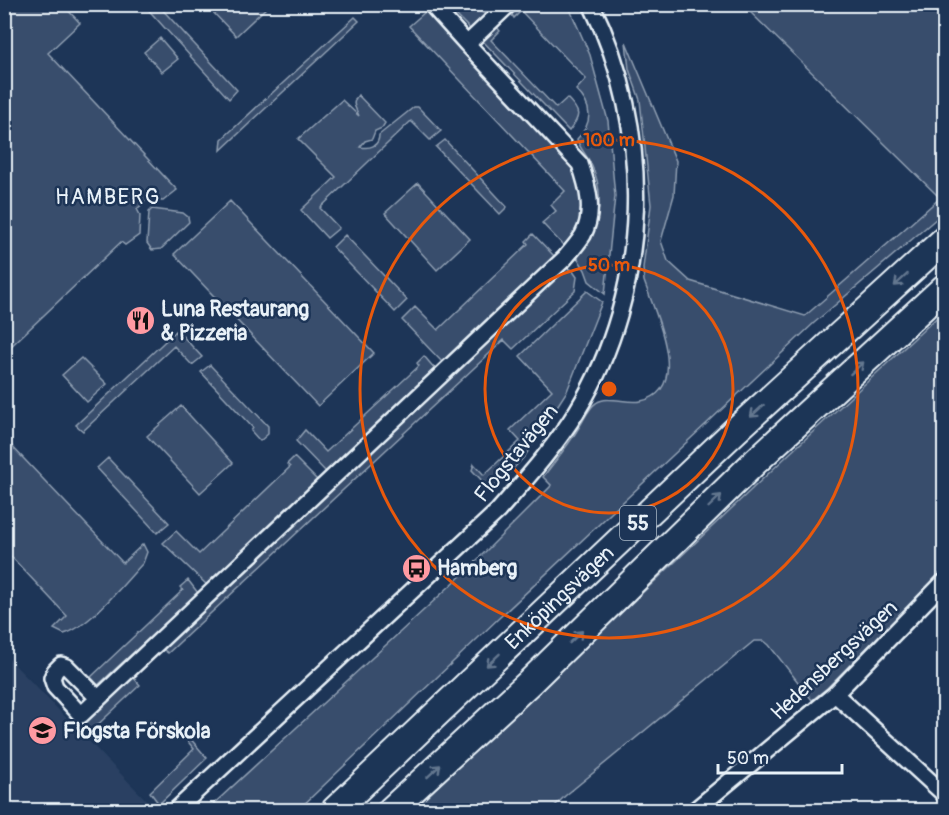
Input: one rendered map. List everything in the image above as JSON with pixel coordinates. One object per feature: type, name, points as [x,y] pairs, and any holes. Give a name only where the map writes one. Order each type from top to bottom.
[{"type":"main road","name":"Enköpingsvägen","points":[[335,810],[735,431],[945,240]]},
{"type":"main road","name":"Enköpingsvägen","points":[[391,810],[529,683],[754,462],[945,288]]},
{"type":"street","points":[[98,698],[565,258],[583,235],[589,213],[588,188],[580,164],[431,4]]},
{"type":"street","points":[[467,44],[509,4]]},
{"type":"street","name":"Flogstavägen","points":[[176,810],[498,511],[529,476],[578,411],[610,344],[621,309],[630,269],[636,209],[635,163],[630,120],[610,47],[591,4]]},
{"type":"street","name":"Hedensbergsvägen","points":[[695,810],[835,694],[945,582]]},
{"type":"street","points":[[835,694],[945,794]]},
{"type":"shaded area","points":[[5,4],[63,5],[80,23],[48,53],[177,190],[163,201],[147,200],[137,209],[140,215],[139,235],[125,245],[121,242],[5,352]]},
{"type":"shaded area","points":[[144,5],[158,5],[237,90],[229,99]]},
{"type":"shaded area","points":[[206,5],[269,5],[236,36]]},
{"type":"shaded area","points":[[446,5],[456,7],[475,5],[487,17],[471,30]]},
{"type":"shaded area","points":[[518,5],[568,5],[590,55],[608,121],[615,196],[605,294],[589,281],[577,257],[595,223],[599,201],[596,177],[577,139],[586,127],[589,115],[586,102],[576,90],[586,79],[521,11],[514,18],[510,12]]},
{"type":"shaded area","points":[[743,5],[944,5],[944,212],[814,323],[298,810],[207,810],[463,574],[550,487],[551,485],[543,477],[593,405],[606,400],[641,401],[656,394],[665,382],[666,348],[644,281],[643,268],[651,205],[640,100],[629,69],[626,42],[676,161],[674,195],[661,241],[668,261],[690,281],[805,316],[940,198]]},
{"type":"shaded area","points":[[425,12],[430,13],[567,157],[578,179],[582,203],[578,225],[564,246],[542,223],[556,211],[551,205],[565,191],[409,26]]},
{"type":"shaded area","points":[[355,17],[359,21],[221,150],[222,139]]},
{"type":"shaded area","points":[[494,23],[500,31],[491,40],[556,108],[567,98],[575,107],[577,118],[569,131],[479,37]]},
{"type":"shaded area","points":[[160,38],[178,59],[162,72],[144,52]]},
{"type":"shaded area","points":[[358,95],[385,123],[382,128],[375,131],[372,139],[365,141],[360,147],[367,148],[376,144],[379,135],[414,107],[418,107],[441,131],[430,140],[411,121],[320,208],[339,228],[327,238],[301,210],[336,177],[298,139],[342,100],[359,116],[354,103]]},
{"type":"shaded area","points":[[445,140],[507,207],[500,214],[436,147]]},
{"type":"shaded area","points":[[418,183],[470,239],[437,270],[385,213]]},
{"type":"shaded area","points":[[230,201],[374,353],[318,406],[174,254]]},
{"type":"shaded area","points":[[152,209],[183,213],[188,217],[189,222],[161,249],[152,250],[147,243],[149,212]]},
{"type":"shaded area","points":[[533,234],[555,257],[443,363],[402,320],[415,307],[438,330],[528,244],[526,241]]},
{"type":"shaded area","points":[[345,235],[407,300],[395,312],[333,247]]},
{"type":"shaded area","points":[[566,268],[572,270],[577,277],[575,291],[513,349],[504,340],[168,653],[161,648]]},
{"type":"shaded area","points":[[587,291],[602,302],[567,391],[525,456],[494,489],[488,487],[472,470],[474,464],[484,475],[520,441],[510,430],[552,390],[520,356]]},
{"type":"shaded area","points":[[944,311],[944,570],[827,688],[812,700],[769,645],[764,641],[754,641],[565,796],[551,810],[413,810],[789,454]]},
{"type":"shaded area","points":[[177,330],[202,357],[192,365],[174,346],[83,431],[76,425]]},
{"type":"shaded area","points":[[424,356],[435,369],[326,472],[296,441],[305,430],[326,452],[419,366],[417,363]]},
{"type":"shaded area","points":[[81,358],[107,384],[87,402],[62,375]]},
{"type":"shaded area","points":[[210,365],[268,426],[268,434],[260,441],[251,431],[253,428],[201,372]]},
{"type":"shaded area","points":[[181,406],[233,463],[200,493],[147,436]]},
{"type":"shaded area","points":[[5,439],[123,563],[143,544],[147,552],[143,563],[95,614],[85,623],[64,634],[54,629],[67,616],[5,550]]},
{"type":"shaded area","points":[[294,457],[319,482],[207,585],[163,543],[176,531],[199,554],[290,467],[287,464]]},
{"type":"shaded area","points":[[108,458],[169,523],[157,533],[97,468]]},
{"type":"shaded area","points":[[188,580],[198,593],[98,685],[91,677],[183,590],[180,587]]},
{"type":"shaded area","name":"Flogsta Förskola","points":[[4,654],[154,808],[152,810],[5,810]]},
{"type":"shaded area","points":[[133,677],[140,685],[91,731],[83,723]]},
{"type":"shaded area","points":[[188,736],[207,758],[159,804],[150,792],[194,749],[185,738]]},
{"type":"place","name":"Luna Restaurang & Pizzeria","points":[[140,321]]},
{"type":"place","name":"Hamberg","points":[[416,568]]},
{"type":"place","name":"Flogsta Förskola","points":[[42,731]]},
{"type":"district","name":"HAMBERG","points":[[108,196]]}]
